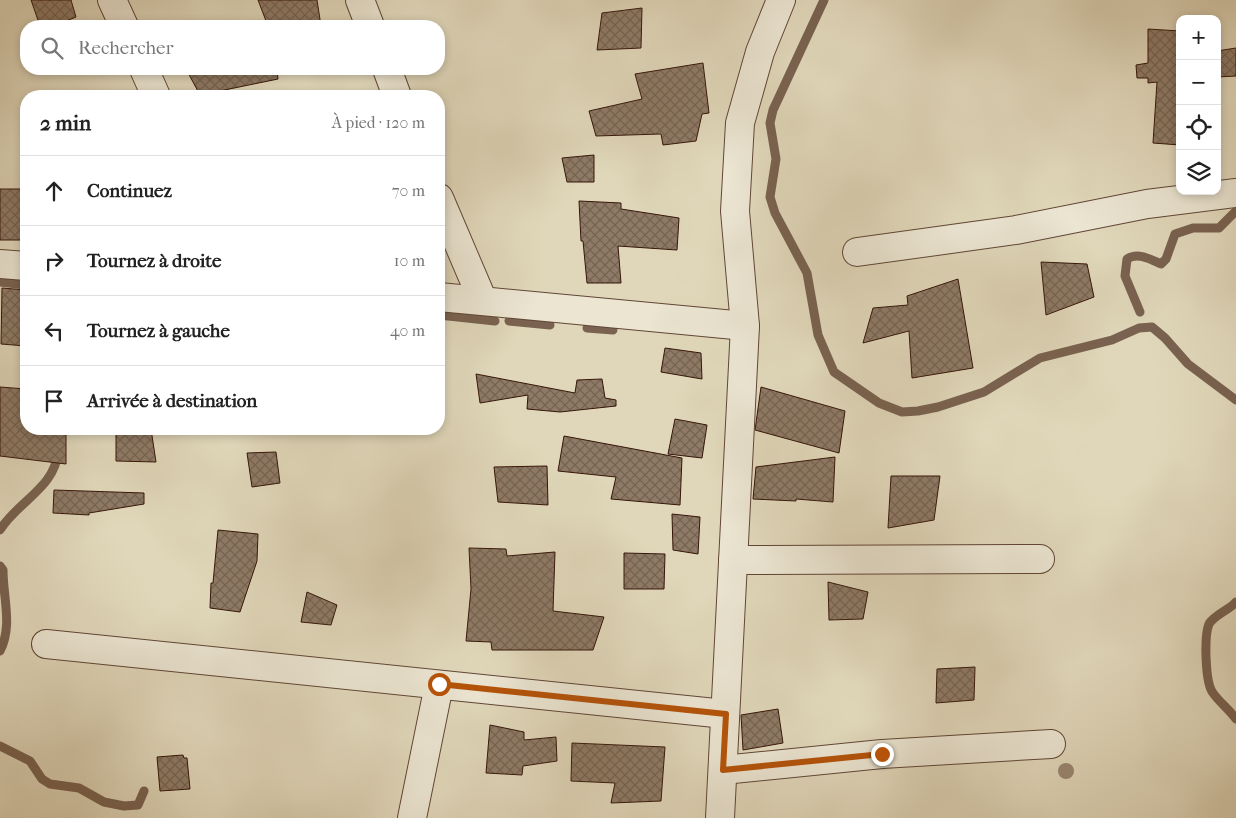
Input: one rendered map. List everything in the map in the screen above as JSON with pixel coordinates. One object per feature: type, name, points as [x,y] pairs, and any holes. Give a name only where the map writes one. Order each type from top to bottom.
[{"type":"street","points":[[112,0],[121,20]]},
{"type":"street","points":[[360,0],[368,20]]},
{"type":"street","points":[[720,818],[746,326],[735,211],[740,123],[760,52],[782,0]]},
{"type":"street","points":[[147,75],[153,90]]},
{"type":"street","points":[[389,75],[395,90]]},
{"type":"street","points":[[856,252],[1016,230],[1147,204],[1236,193]]},
{"type":"street","points":[[445,212],[483,301]]},
{"type":"street","points":[[0,264],[20,266]]},
{"type":"street","points":[[445,298],[746,326]]},
{"type":"street","points":[[733,560],[1040,559]]},
{"type":"street","points":[[46,644],[726,714]]},
{"type":"street","points":[[412,818],[439,684]]},
{"type":"street","points":[[723,770],[882,754],[1051,744]]},
{"type":"building","points":[[31,0],[71,0],[76,17],[69,20],[38,20]]},
{"type":"building","points":[[258,0],[317,0],[320,20],[266,20]]},
{"type":"building","points":[[642,8],[641,48],[597,50],[602,13]]},
{"type":"building","points":[[1148,29],[1176,31],[1176,145],[1153,143],[1157,82],[1148,83],[1148,78],[1137,78],[1136,65],[1148,63]]},
{"type":"building","points":[[1236,48],[1236,76],[1221,77],[1221,50]]},
{"type":"building","points":[[703,63],[709,113],[702,114],[696,141],[663,145],[661,134],[596,136],[589,111],[642,99],[635,74]]},
{"type":"building","points":[[189,75],[278,75],[278,79],[224,90],[197,90]]},
{"type":"building","points":[[594,155],[594,182],[567,182],[562,158]]},
{"type":"building","points":[[0,189],[20,189],[20,240],[0,240]]},
{"type":"building","points":[[579,201],[621,203],[621,209],[679,218],[677,250],[618,246],[621,283],[587,283],[583,241],[581,241]]},
{"type":"building","points":[[1041,262],[1087,264],[1094,297],[1046,315]]},
{"type":"building","points":[[958,279],[973,368],[912,378],[909,331],[863,343],[873,308],[908,305],[907,296]]},
{"type":"building","points":[[2,288],[20,290],[20,346],[1,344]]},
{"type":"building","points":[[665,348],[701,353],[702,379],[661,372]]},
{"type":"building","points":[[476,374],[575,393],[577,380],[602,379],[605,398],[616,400],[616,406],[560,412],[527,409],[528,395],[480,403]]},
{"type":"building","points":[[0,387],[20,389],[20,435],[66,435],[66,464],[0,456]]},
{"type":"building","points":[[761,387],[845,411],[839,453],[755,430]]},
{"type":"building","points":[[675,419],[707,425],[702,458],[668,454]]},
{"type":"building","points":[[116,435],[152,435],[156,462],[116,461]]},
{"type":"building","points":[[564,436],[682,458],[680,505],[611,499],[616,477],[558,471]]},
{"type":"building","points":[[276,452],[280,483],[252,487],[247,453]]},
{"type":"building","points":[[835,457],[833,502],[796,499],[796,501],[753,499],[756,467]]},
{"type":"building","points":[[547,466],[548,505],[498,502],[494,467]]},
{"type":"building","points":[[891,476],[940,476],[934,520],[888,528]]},
{"type":"building","points":[[54,490],[144,493],[144,504],[89,513],[89,515],[53,513]]},
{"type":"building","points":[[672,514],[700,517],[698,554],[673,550]]},
{"type":"building","points":[[218,530],[258,534],[257,561],[240,612],[210,608],[211,583],[213,583]]},
{"type":"building","points":[[469,548],[506,549],[507,556],[555,552],[553,611],[604,617],[593,650],[492,650],[491,642],[466,641],[471,589]]},
{"type":"building","points":[[624,553],[665,554],[664,589],[624,589]]},
{"type":"building","points":[[828,582],[868,592],[863,619],[829,620]]},
{"type":"building","points":[[307,592],[337,605],[331,625],[301,622]]},
{"type":"building","points":[[975,667],[974,700],[936,703],[937,669]]},
{"type":"building","points":[[778,709],[783,743],[743,750],[741,715]]},
{"type":"building","points":[[490,725],[524,732],[524,740],[556,737],[557,761],[523,766],[522,775],[486,773]]},
{"type":"building","points":[[572,743],[665,747],[661,801],[611,803],[615,783],[571,781]]},
{"type":"building","points":[[183,755],[184,758],[187,758],[190,789],[160,791],[157,757]]},
{"type":"waterway","points":[[824,0],[773,110],[770,123],[776,159],[770,197],[775,213],[807,273],[818,335],[834,372],[879,403],[902,412],[918,411],[938,407],[984,392],[1040,358],[1112,340],[1139,328],[1152,327],[1165,338],[1188,364],[1236,400]]},
{"type":"waterway","points":[[1140,312],[1125,276],[1127,259],[1140,256],[1161,264],[1166,259],[1175,234],[1193,228],[1219,228],[1236,211]]},
{"type":"waterway","points":[[0,282],[20,284]]},
{"type":"waterway","points":[[445,316],[495,321]]},
{"type":"waterway","points":[[509,321],[550,325]]},
{"type":"waterway","points":[[587,328],[613,330]]},
{"type":"waterway","points":[[0,530],[7,520],[35,494],[50,475],[56,464],[58,451]]},
{"type":"waterway","points":[[0,566],[3,570],[7,622],[4,641],[0,651]]},
{"type":"waterway","points":[[1236,602],[1209,624],[1206,648],[1210,688],[1236,719]]},
{"type":"waterway","points":[[0,746],[30,761],[42,779],[50,784],[79,788],[104,802],[124,806],[138,805],[144,791]]},
{"type":"route","points":[[439,684],[726,714],[723,770],[882,754]]}]
